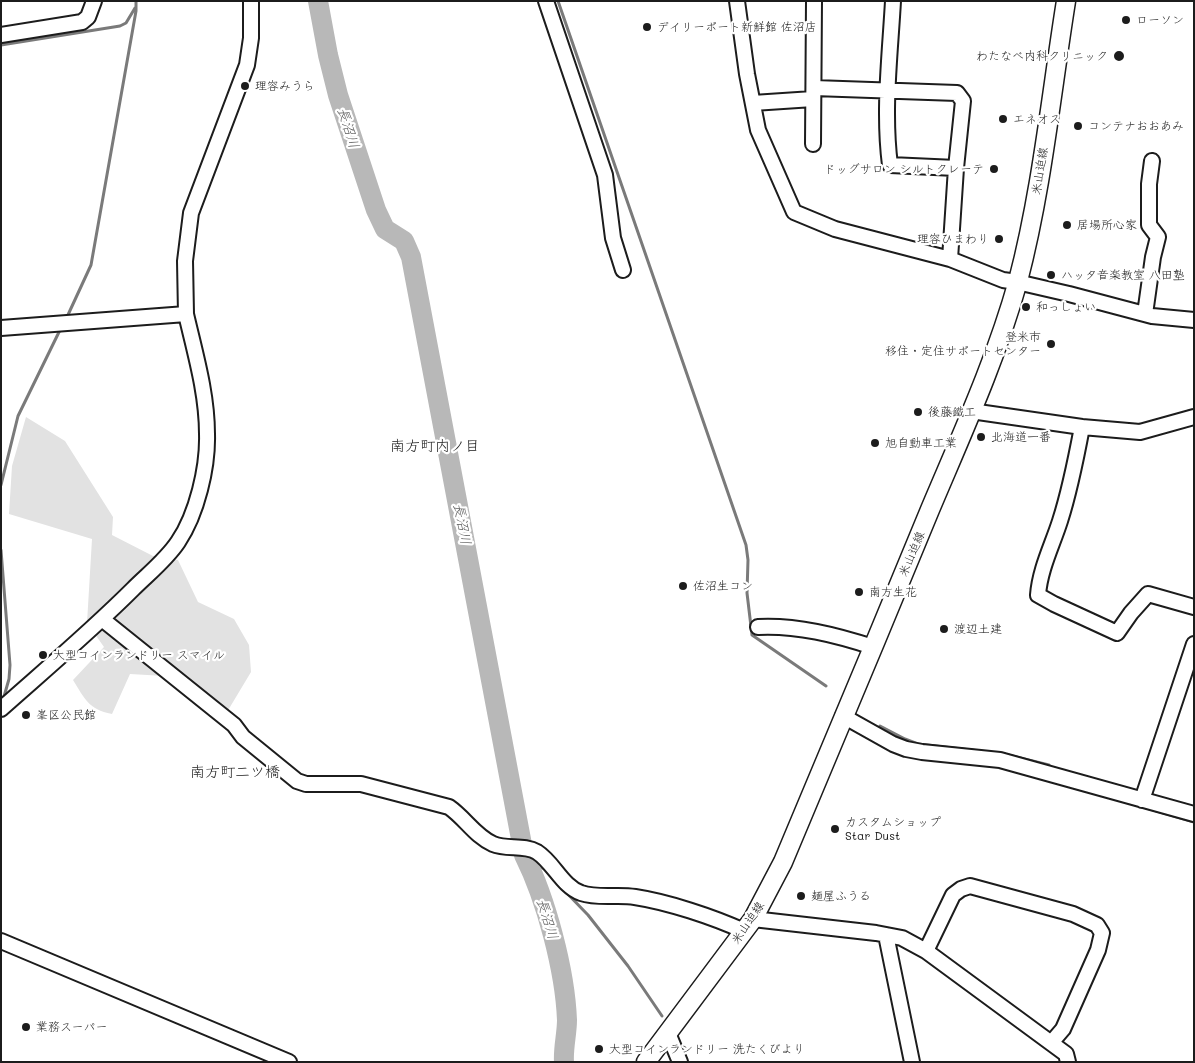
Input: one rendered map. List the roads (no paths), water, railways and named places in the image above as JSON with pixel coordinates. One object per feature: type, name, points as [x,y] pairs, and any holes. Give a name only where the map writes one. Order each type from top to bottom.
[{"type":"main road","name":"米山迫線","points":[[646,1062],[748,925],[783,862],[971,411],[1018,282],[1039,182],[1066,1]]},
{"type":"street","points":[[1,35],[82,22],[88,17],[94,1]]},
{"type":"street","points":[[1,709],[102,620],[168,555],[186,529],[198,492],[206,455],[206,417],[204,398],[186,314],[185,261],[191,213],[247,65],[251,38],[251,1]]},
{"type":"street","points":[[546,1],[605,175],[613,238],[623,270]]},
{"type":"street","points":[[737,1],[745,65],[758,130],[794,212],[835,229],[950,259],[1003,280],[1018,282],[1160,318],[1194,320]]},
{"type":"street","points":[[813,144],[814,1]]},
{"type":"street","points":[[893,1],[888,90],[888,152],[890,165],[956,168]]},
{"type":"street","points":[[753,103],[814,93],[888,90],[957,93],[963,101],[950,259]]},
{"type":"street","points":[[1145,314],[1153,257],[1158,237],[1149,225],[1149,184],[1152,161]]},
{"type":"street","points":[[1,328],[186,314]]},
{"type":"street","points":[[971,411],[1082,427],[1140,432],[1194,418]]},
{"type":"street","points":[[1082,427],[1073,478],[1039,578],[1038,595],[1117,633],[1148,594],[1194,607]]},
{"type":"street","points":[[102,620],[227,719],[252,745],[297,781],[306,784],[361,784],[449,807],[474,832],[492,843],[504,847],[531,849],[546,858],[566,883],[580,893],[598,896],[645,898],[722,921],[748,925],[886,935],[902,938],[926,950],[1066,1054],[1068,1062]]},
{"type":"street","points":[[758,627],[787,627],[808,630],[843,637],[873,647]]},
{"type":"street","points":[[1142,800],[1193,647]]},
{"type":"street","points":[[845,713],[893,744],[906,749],[1000,760],[1194,814]]},
{"type":"street","points":[[926,950],[953,895],[961,889],[970,886],[1072,914],[1097,926],[1102,933],[1098,950],[1063,1029],[1050,1043]]},
{"type":"street","points":[[886,935],[912,1062]]},
{"type":"street","points":[[1,941],[289,1062]]},
{"type":"street","points":[[668,1033],[680,1062]]},
{"type":"waterway","points":[[67,317],[91,265],[136,11],[136,1]]},
{"type":"waterway","name":"長沼川","points":[[318,1],[338,95],[376,210],[385,229],[404,241],[411,257],[524,855],[547,913],[563,979],[567,1020],[564,1062]]},
{"type":"waterway","points":[[558,1],[746,545],[748,560],[747,593],[752,635],[826,686]]},
{"type":"waterway","points":[[1,45],[120,26],[126,23],[135,8]]},
{"type":"waterway","points":[[1,485],[18,416],[60,330]]},
{"type":"waterway","points":[[1,550],[10,665],[9,679],[3,700]]},
{"type":"waterway","points":[[880,726],[918,744],[997,753]]},
{"type":"waterway","points":[[1004,754],[1049,765]]},
{"type":"waterway","points":[[1126,802],[1194,822]]},
{"type":"waterway","points":[[524,855],[544,869],[554,880]]},
{"type":"waterway","points":[[559,885],[588,915],[628,966],[662,1016]]},
{"type":"place","name":"ローソン","points":[[1126,20]]},
{"type":"place","name":"デイリーポート新鮮館 佐沼店","points":[[647,27]]},
{"type":"place","name":"わたなべ内科クリニック","points":[[1119,56]]},
{"type":"place","name":"理容みうら","points":[[245,86]]},
{"type":"place","name":"エネオス","points":[[1003,119]]},
{"type":"place","name":"コンテナおおあみ","points":[[1078,126]]},
{"type":"place","name":"ドッグサロン シルトクレーテ","points":[[994,169]]},
{"type":"place","name":"居場所心家","points":[[1067,225]]},
{"type":"place","name":"理容ひまわり","points":[[999,239]]},
{"type":"place","name":"ハッタ音楽教室 八田塾","points":[[1051,275]]},
{"type":"place","name":"和っしょい","points":[[1026,307]]},
{"type":"place","name":"登米市 移住・定住サポートセンター","points":[[1051,344]]},
{"type":"place","name":"後藤鐵工","points":[[918,412]]},
{"type":"place","name":"北海道一番","points":[[981,437]]},
{"type":"place","name":"旭自動車工業","points":[[875,443]]},
{"type":"place","name":"佐沼生コン","points":[[683,586]]},
{"type":"place","name":"南方生花","points":[[859,592]]},
{"type":"place","name":"渡辺土建","points":[[944,629]]},
{"type":"place","name":"大型コインランドリー スマイル","points":[[43,655]]},
{"type":"place","name":"峯区公民館","points":[[26,715]]},
{"type":"place","name":"カスタムショップ Star Dust","points":[[835,829]]},
{"type":"place","name":"麺屋ふうる","points":[[801,896]]},
{"type":"place","name":"業務スーパー","points":[[26,1027]]},
{"type":"place","name":"大型コインランドリー 洗たくびより","points":[[599,1049]]},
{"type":"district","name":"南方町内ノ目","points":[[435,446]]},
{"type":"district","name":"南方町二ツ橋","points":[[235,772]]}]
